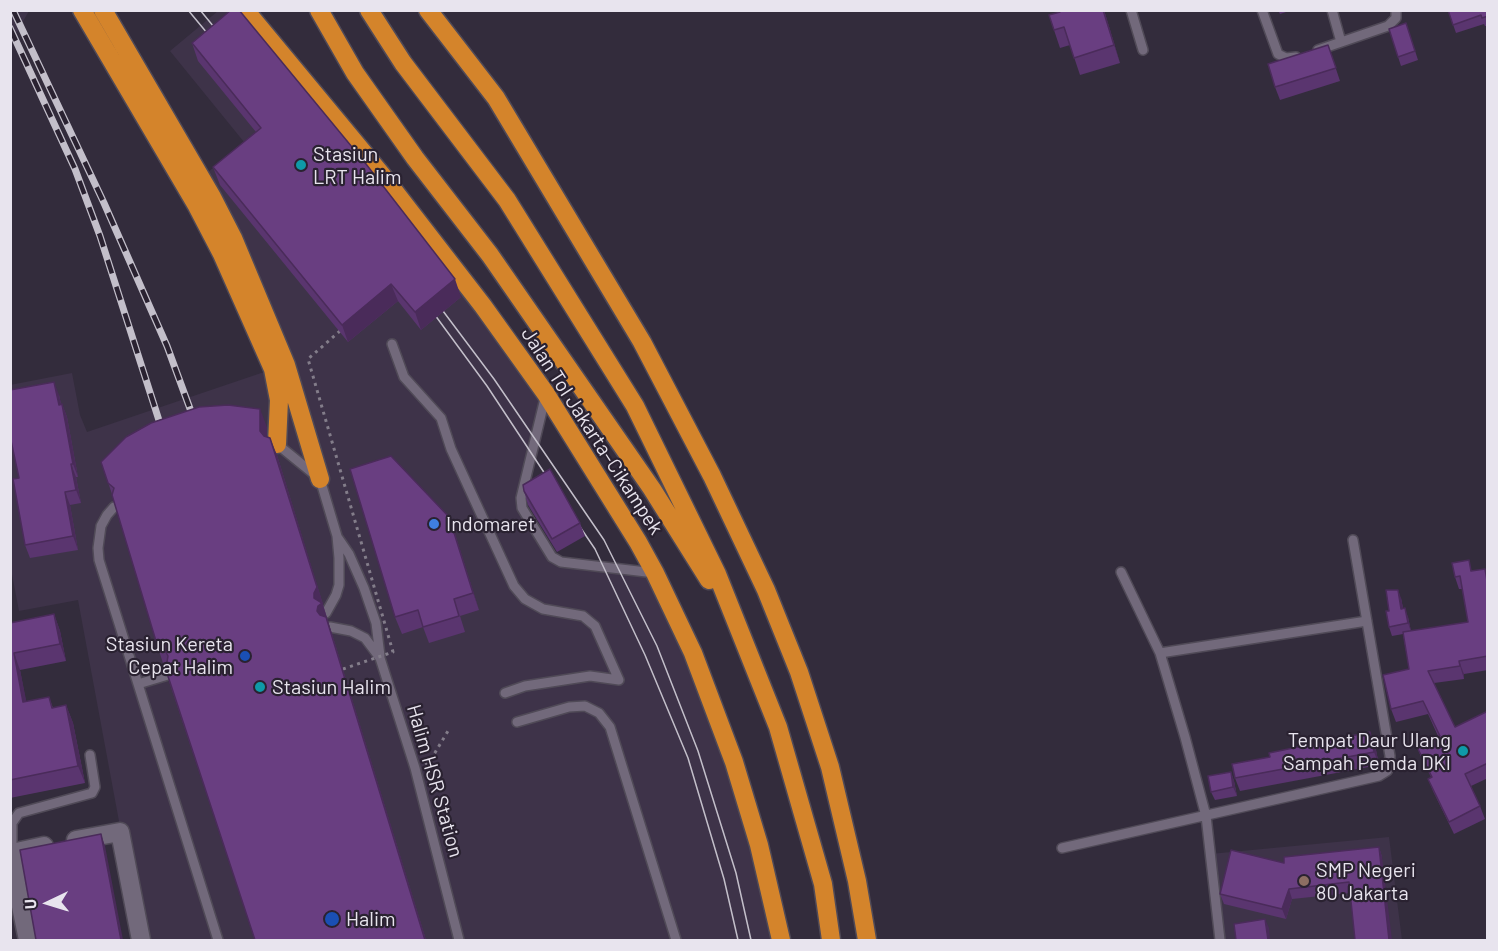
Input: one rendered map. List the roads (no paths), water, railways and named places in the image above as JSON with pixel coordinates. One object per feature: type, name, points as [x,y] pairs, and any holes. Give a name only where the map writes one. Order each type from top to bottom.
[{"type":"highway","points":[[82,10],[197,206],[273,369],[279,400],[275,445]]},
{"type":"highway","points":[[102,10],[212,197],[233,238],[286,365],[320,479]]},
{"type":"highway","name":"Jalan Tol Jakarta–Cikampek","points":[[246,10],[444,254],[546,394],[655,573],[693,653],[734,762],[759,845],[781,940]]},
{"type":"highway","name":"Jalan Tol Jakarta–Cikampek","points":[[320,10],[355,73],[415,158],[490,255],[652,489],[708,579],[727,603]]},
{"type":"highway","name":"Jalan Tol Jakarta–Cikampek","points":[[369,10],[403,63],[507,200],[635,406],[717,574],[778,727],[823,884],[831,940]]},
{"type":"highway","points":[[428,10],[496,98],[642,342],[712,476],[766,590],[799,672],[830,767],[857,881],[867,940]]},
{"type":"street","points":[[28,940],[14,892],[12,853],[120,831],[141,940]]},
{"type":"lane","points":[[1131,10],[1143,50]]},
{"type":"lane","points":[[1262,10],[1278,54],[1286,58],[1301,55]]},
{"type":"lane","points":[[1332,10],[1341,42]]},
{"type":"lane","points":[[1311,52],[1388,26],[1396,18],[1396,10]]},
{"type":"lane","points":[[392,344],[404,377],[441,418],[451,449],[514,586],[525,599],[543,609],[583,616],[595,626],[619,680],[590,676],[525,686],[504,693]]},
{"type":"lane","points":[[546,394],[521,498],[522,508],[552,557],[561,562],[655,573]]},
{"type":"lane","points":[[275,445],[320,479],[337,536],[339,558],[339,585],[326,613]]},
{"type":"lane","points":[[114,507],[101,526],[99,560],[218,940]]},
{"type":"lane","points":[[337,536],[349,554],[364,588],[379,635],[380,658]]},
{"type":"lane","points":[[1062,848],[1378,776],[1387,771],[1390,756],[1353,540]]},
{"type":"lane","points":[[1121,572],[1160,653],[1206,816],[1220,940]]},
{"type":"lane","points":[[1160,653],[1367,621]]},
{"type":"lane","name":"Halim HSR Station","points":[[330,627],[351,631],[366,638],[380,658],[415,768],[459,940]]},
{"type":"lane","points":[[138,684],[168,675]]},
{"type":"lane","points":[[517,722],[569,707],[585,706],[599,713],[610,727],[676,940]]},
{"type":"lane","points":[[12,853],[12,823],[19,813],[92,793],[95,787],[90,755]]},
{"type":"tram line","points":[[188,10],[217,45]]},
{"type":"tram line","points":[[200,10],[223,38]]},
{"type":"tram line","points":[[434,299],[494,379],[604,540],[657,646],[698,751],[736,873],[751,940]]},
{"type":"tram line","points":[[432,311],[487,386],[553,486]]},
{"type":"tram line","points":[[574,518],[595,549],[645,655],[688,758],[724,879],[738,940]]},
{"type":"railway","points":[[13,10],[104,203],[167,346],[196,425]]},
{"type":"railway","points":[[10,28],[75,169],[100,236],[164,436]]},
{"type":"place","name":"Stasiun LRT Halim","points":[[301,165]]},
{"type":"place","name":"Indomaret","points":[[434,524]]},
{"type":"place","name":"Stasiun Kereta Cepat Halim","points":[[245,656]]},
{"type":"place","name":"Stasiun Halim","points":[[260,687]]},
{"type":"place","name":"Tempat Daur Ulang Sampah Pemda DKI","points":[[1463,751]]},
{"type":"place","name":"SMP Negeri 80 Jakarta","points":[[1304,881]]},
{"type":"place","name":"Halim","points":[[332,919]]}]
